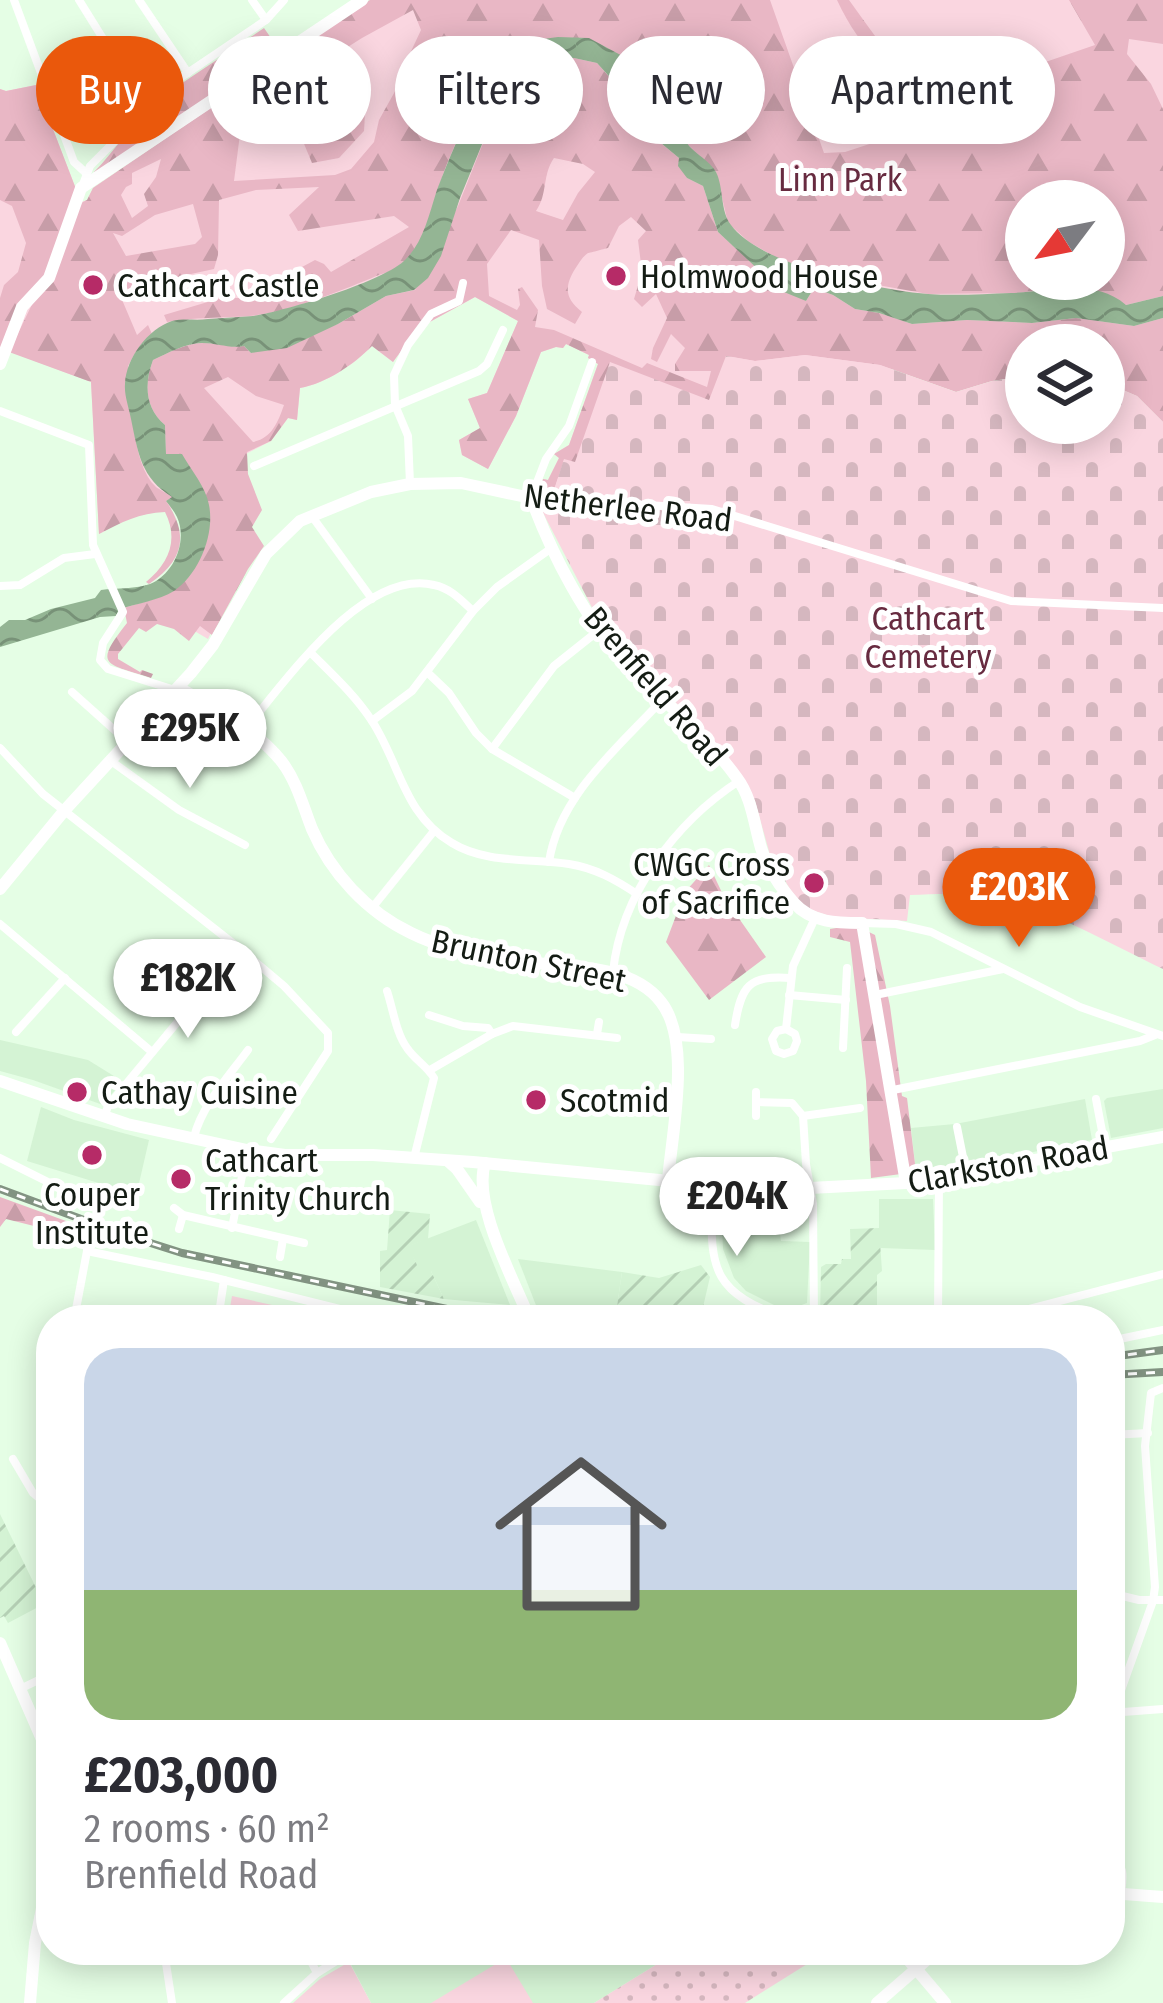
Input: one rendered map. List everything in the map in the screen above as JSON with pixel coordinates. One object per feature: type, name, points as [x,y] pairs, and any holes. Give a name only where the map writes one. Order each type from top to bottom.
[{"type":"street","points":[[14,0],[74,161],[86,173]]},
{"type":"street","points":[[79,0],[101,36]]},
{"type":"street","points":[[139,0],[188,73]]},
{"type":"street","points":[[252,0],[266,20]]},
{"type":"street","points":[[184,76],[266,20],[284,0]]},
{"type":"street","points":[[81,188],[362,0]]},
{"type":"street","points":[[0,364],[22,307],[49,278],[86,173],[109,144]]},
{"type":"street","points":[[410,484],[408,436],[395,405],[394,375],[431,314],[459,301],[463,283]]},
{"type":"street","points":[[254,466],[479,371],[503,330]]},
{"type":"street","points":[[531,498],[546,459],[569,426],[592,362]]},
{"type":"street","points":[[0,411],[89,445],[95,554],[122,615],[100,653],[103,666],[178,689]]},
{"type":"street","name":"Netherlee Road","points":[[0,889],[213,645],[266,554],[311,515],[370,492],[410,484],[461,483],[531,498],[712,509],[1011,601],[1163,608]]},
{"type":"street","name":"Brenfield Road","points":[[531,498],[599,630],[740,781],[767,864],[795,904],[815,918]]},
{"type":"street","points":[[311,515],[372,599]]},
{"type":"street","points":[[372,721],[402,700],[473,611],[508,578],[553,547]]},
{"type":"street","points":[[0,586],[20,585],[64,558],[95,554]]},
{"type":"street","points":[[246,728],[310,652],[372,599],[400,585],[427,584],[452,592],[473,611]]},
{"type":"street","points":[[492,749],[554,666],[599,630]]},
{"type":"street","points":[[310,652],[372,721],[410,802],[434,831],[473,853],[588,868],[637,894]]},
{"type":"street","points":[[427,672],[492,749],[575,797]]},
{"type":"street","name":"Brunton Street","points":[[178,689],[246,728],[284,764],[323,849],[345,882],[372,908],[413,934],[458,951],[530,964],[613,971],[633,979],[659,998],[677,1037]]},
{"type":"street","points":[[72,692],[128,742]]},
{"type":"street","points":[[549,862],[559,823],[575,797],[664,698]]},
{"type":"street","points":[[0,748],[64,811],[239,948],[323,1027],[329,1039],[324,1058],[271,1139]]},
{"type":"street","points":[[111,761],[179,810],[245,845]]},
{"type":"street","points":[[613,971],[620,931],[637,894],[681,827],[710,799],[740,781]]},
{"type":"street","points":[[372,908],[434,831]]},
{"type":"street","points":[[786,1029],[790,978],[815,918],[896,924],[931,932],[1080,1007],[1160,1035]]},
{"type":"street","points":[[862,923],[906,1183]]},
{"type":"street","points":[[0,924],[152,1052]]},
{"type":"street","points":[[105,1117],[108,1106],[239,948]]},
{"type":"street","points":[[843,1048],[848,968]]},
{"type":"street","points":[[875,995],[1006,968]]},
{"type":"street","points":[[735,1025],[741,996],[750,984],[770,977],[790,978]]},
{"type":"street","points":[[16,1032],[65,978]]},
{"type":"street","points":[[387,991],[403,1041],[434,1078],[414,1158]]},
{"type":"street","points":[[789,995],[846,1000]]},
{"type":"street","points":[[429,1015],[488,1028],[492,1034]]},
{"type":"street","points":[[597,1034],[598,1022]]},
{"type":"street","points":[[430,1070],[514,1026],[617,1038]]},
{"type":"street","points":[[892,1090],[1160,1035]]},
{"type":"street","points":[[668,1180],[677,1037],[711,1039]]},
{"type":"street","points":[[194,1139],[208,1106],[248,1049]]},
{"type":"street","name":"Clarkston Road","points":[[0,1081],[105,1117],[247,1150],[414,1158],[711,1185],[810,1188],[906,1183],[1163,1137]]},
{"type":"street","points":[[756,1116],[756,1097],[792,1103],[803,1115],[814,1241],[814,1305]]},
{"type":"street","points":[[1096,1099],[1105,1148]]},
{"type":"street","points":[[803,1115],[860,1108]]},
{"type":"street","points":[[957,1127],[966,1173]]},
{"type":"street","points":[[232,1228],[247,1150]]},
{"type":"street","points":[[0,1158],[77,1197]]},
{"type":"street","points":[[448,1161],[481,1203],[524,1305]]},
{"type":"street","points":[[479,1163],[481,1203]]},
{"type":"street","points":[[938,1305],[939,1179]]},
{"type":"street","points":[[711,1185],[711,1248],[720,1276],[751,1305]]},
{"type":"street","points":[[174,1208],[183,1216],[304,1243]]},
{"type":"street","points":[[76,1305],[87,1252],[88,1216]]},
{"type":"street","points":[[179,1229],[183,1216]]},
{"type":"street","points":[[280,1257],[283,1239]]},
{"type":"street","points":[[87,1252],[325,1305]]},
{"type":"street","points":[[1044,1305],[1163,1274]]},
{"type":"street","points":[[220,1305],[224,1280]]},
{"type":"street","points":[[1125,1338],[1163,1330]]},
{"type":"street","points":[[1125,1681],[1158,1600],[1144,1446],[1151,1393],[1163,1388]]},
{"type":"street","points":[[1125,1434],[1148,1433]]},
{"type":"street","points":[[13,1459],[36,1495]]},
{"type":"street","points":[[1148,1496],[1163,1496]]},
{"type":"street","points":[[1125,1598],[1158,1600]]},
{"type":"street","points":[[0,1643],[36,1723]]},
{"type":"street","points":[[22,1688],[36,1681]]},
{"type":"street","points":[[1125,1712],[1163,1709]]},
{"type":"street","points":[[1125,1895],[1163,1897]]},
{"type":"street","points":[[30,2003],[36,1940]]},
{"type":"street","points":[[166,1965],[172,2003]]},
{"type":"street","points":[[313,1965],[317,1973]]},
{"type":"street","points":[[284,2003],[330,1965]]},
{"type":"street","points":[[914,1965],[946,2003]]},
{"type":"street","points":[[877,2003],[920,1965]]},
{"type":"shaded area","points":[[0,1040],[88,1060],[122,1081],[103,1105],[0,1071]]},
{"type":"shaded area","points":[[1163,1089],[1163,1128],[1111,1138],[1107,1098]]},
{"type":"shaded area","points":[[1085,1099],[1092,1140],[916,1172],[911,1128]]},
{"type":"shaded area","points":[[41,1107],[149,1140],[137,1192],[27,1161]]},
{"type":"shaded area","points":[[879,1199],[933,1199],[935,1250],[881,1248]]},
{"type":"shaded area","points":[[754,1200],[755,1233],[780,1234],[781,1241],[810,1242],[807,1303],[774,1305],[746,1291],[734,1278],[723,1249],[721,1204]]},
{"type":"shaded area","points":[[390,1210],[430,1214],[428,1239],[409,1246],[417,1265],[431,1271],[444,1299],[380,1287],[380,1251],[387,1250]]},
{"type":"shaded area","points":[[476,1220],[510,1305],[444,1299],[431,1271],[417,1265],[408,1246]]},
{"type":"shaded area","points":[[879,1228],[882,1271],[877,1275],[877,1305],[820,1305],[821,1267],[851,1259],[850,1229]]},
{"type":"shaded area","points":[[518,1259],[622,1272],[617,1305],[536,1305]]},
{"type":"shaded area","points":[[701,1265],[710,1277],[703,1305],[617,1305],[622,1272],[659,1278]]},
{"type":"shaded area","points":[[0,1514],[36,1588],[36,1608],[8,1623],[4,1616],[0,1618]]},
{"type":"shaded area","points":[[351,1965],[656,1965],[594,2003],[371,2003]]},
{"type":"green space","name":"Linn Park","points":[[370,0],[1163,0],[1163,422],[1137,396],[1125,391],[1125,324],[1005,324],[1005,349],[710,400],[554,490],[541,489],[559,458],[554,454],[569,445],[598,364],[566,344],[541,352],[516,416],[488,469],[462,455],[459,440],[480,428],[468,399],[487,393],[518,321],[475,297],[417,329],[393,362],[372,346],[339,372],[300,388],[297,420],[288,418],[271,441],[238,458],[252,549],[208,639],[174,619],[127,617],[121,598],[161,591],[202,502],[128,518],[99,534],[91,382],[0,348],[0,89],[36,85],[36,144],[59,144],[81,202],[93,188],[158,144],[184,144],[184,126],[208,110],[208,144],[371,144],[371,36],[317,36]]},
{"type":"green space","points":[[370,0],[770,0],[789,54],[789,144],[821,144],[824,153],[869,144],[1055,144],[1055,59],[1095,45],[1069,0],[1163,0],[1163,44],[1129,39],[1127,54],[1151,84],[1163,109],[1163,296],[1126,305],[1112,300],[1125,300],[1125,180],[1005,180],[1005,293],[928,294],[786,263],[749,242],[728,223],[716,172],[687,144],[765,144],[765,36],[607,36],[607,57],[583,55],[583,36],[418,36],[421,30],[413,10],[366,36],[317,36]]},
{"type":"green space","points":[[837,0],[849,0],[876,36],[857,34]]},
{"type":"green space","points":[[583,60],[597,63],[607,74],[607,144],[662,144],[679,158],[687,178],[703,186],[718,232],[764,274],[806,301],[814,288],[855,309],[912,324],[1076,318],[1120,324],[1005,324],[1005,379],[956,392],[880,365],[805,355],[755,361],[727,356],[710,400],[575,463],[564,460],[554,490],[541,489],[543,479],[548,480],[559,458],[554,454],[569,445],[598,364],[566,344],[541,352],[516,416],[488,469],[462,455],[459,440],[480,428],[468,399],[487,393],[518,321],[475,297],[417,329],[393,362],[372,346],[339,372],[300,388],[297,420],[288,418],[271,441],[247,452],[248,474],[262,510],[252,527],[264,546],[212,635],[200,626],[189,641],[157,624],[146,632],[139,628],[118,659],[153,674],[151,678],[114,666],[107,656],[127,623],[124,608],[172,591],[188,577],[203,552],[166,455],[165,425],[150,403],[148,378],[153,360],[197,343],[244,346],[251,353],[338,324],[386,296],[415,290],[458,206],[483,144],[583,144]],"holes":[[[554,158],[583,164],[595,172],[563,220],[536,211]],[[631,217],[646,231],[638,240],[642,272],[634,299],[642,307],[656,294],[667,318],[651,359],[657,362],[671,334],[685,348],[675,371],[711,371],[707,387],[535,327],[538,310],[522,287],[517,310],[489,296],[487,264],[511,230],[539,240],[547,309],[575,324],[582,312],[569,297],[571,275],[588,253],[608,248],[619,226]],[[228,377],[256,396],[284,405],[277,423],[260,440],[253,442],[204,388]]]},
{"type":"green space","points":[[208,66],[208,99],[184,115],[184,82]]},
{"type":"green space","points":[[36,85],[36,144],[59,144],[76,189],[50,267],[0,348],[0,298],[4,285],[18,272],[26,243],[12,206],[0,200],[0,89]]},
{"type":"green space","points":[[395,91],[395,144],[455,144],[422,236],[408,259],[395,269],[281,310],[167,322],[164,315],[221,298],[271,298],[300,288],[291,279],[302,267],[315,260],[331,272],[409,227],[394,216],[298,231],[289,215],[319,187],[256,190],[219,200],[214,269],[120,295],[137,335],[148,325],[152,334],[128,366],[134,430],[148,477],[173,497],[166,501],[180,537],[176,557],[149,584],[169,550],[169,522],[165,512],[147,514],[99,534],[91,382],[9,352],[81,203],[93,188],[158,144],[184,144],[184,126],[208,110],[208,144],[239,144],[234,181],[335,175],[351,169],[374,142],[379,120]],"holes":[[[161,159],[144,194],[148,206],[132,218],[121,195],[132,184],[132,173]],[[193,204],[202,237],[195,244],[126,256],[113,233],[122,236],[155,215]]]},
{"type":"green space","points":[[117,144],[141,144],[95,175]]},
{"type":"green space","points":[[304,144],[352,144],[339,158],[312,163]]},
{"type":"green space","points":[[1163,318],[1163,422],[1137,396],[1125,391],[1125,325]]},
{"type":"green space","name":"Cathcart Cemetery","points":[[805,355],[880,365],[956,392],[1005,379],[1005,444],[1125,444],[1125,391],[1137,396],[1163,422],[1163,969],[1066,922],[993,897],[910,895],[907,921],[833,917],[808,909],[794,896],[770,855],[755,801],[743,780],[698,724],[631,660],[597,617],[541,509],[541,489],[554,490],[564,459],[575,462],[610,362],[709,400],[726,356],[755,361]]},
{"type":"green space","points":[[709,865],[724,897],[766,957],[709,1000],[666,942],[685,892]]},
{"type":"green space","points":[[855,925],[875,935],[902,1096],[907,1098],[916,1172],[871,1178],[866,1081],[850,942],[830,937],[830,929]]},
{"type":"green space","points":[[0,1197],[77,1225],[74,1236],[6,1219],[0,1227]]},
{"type":"green space","points":[[232,1296],[272,1305],[230,1305]]},
{"type":"green space","points":[[351,1965],[371,2003],[293,2003],[320,1979]]},
{"type":"green space","points":[[494,1965],[510,1965],[533,2003],[431,2003]]},
{"type":"green space","points":[[656,1965],[806,1965],[745,2003],[594,2003]]},
{"type":"water","points":[[583,38],[607,48],[607,74],[597,63],[583,60]]},
{"type":"water","points":[[456,144],[482,144],[441,256],[414,290],[386,296],[287,348],[251,353],[244,346],[196,343],[153,360],[148,395],[165,425],[166,454],[182,454],[209,505],[207,540],[198,564],[183,584],[162,597],[119,609],[116,616],[0,647],[0,627],[9,620],[25,620],[95,598],[101,590],[150,584],[166,573],[177,556],[180,526],[166,501],[172,497],[154,482],[143,464],[125,393],[129,364],[147,338],[172,321],[253,316],[288,308],[395,268],[421,236]]},
{"type":"water","points":[[662,144],[687,144],[707,162],[716,172],[731,225],[746,240],[793,264],[852,281],[928,294],[1005,293],[1005,300],[1119,300],[1126,305],[1163,296],[1163,318],[1134,326],[1076,318],[912,324],[855,309],[814,288],[806,301],[762,283],[763,274],[718,232],[703,186],[687,178],[678,166],[679,158]]},
{"type":"railway","points":[[0,1189],[182,1253],[428,1305]]},
{"type":"railway","points":[[1125,1355],[1163,1350]]},
{"type":"railway","points":[[1125,1374],[1163,1372]]},
{"type":"place","name":"Holmwood House","points":[[616,276]]},
{"type":"place","name":"Cathcart Castle","points":[[93,285]]},
{"type":"place","name":"CWGC Cross of Sacrifice","points":[[814,883]]},
{"type":"place","name":"Cathay Cuisine","points":[[77,1092]]},
{"type":"place","name":"Scotmid","points":[[536,1100]]},
{"type":"place","name":"Couper Institute","points":[[92,1155]]},
{"type":"place","name":"Cathcart Trinity Church","points":[[181,1179]]}]
